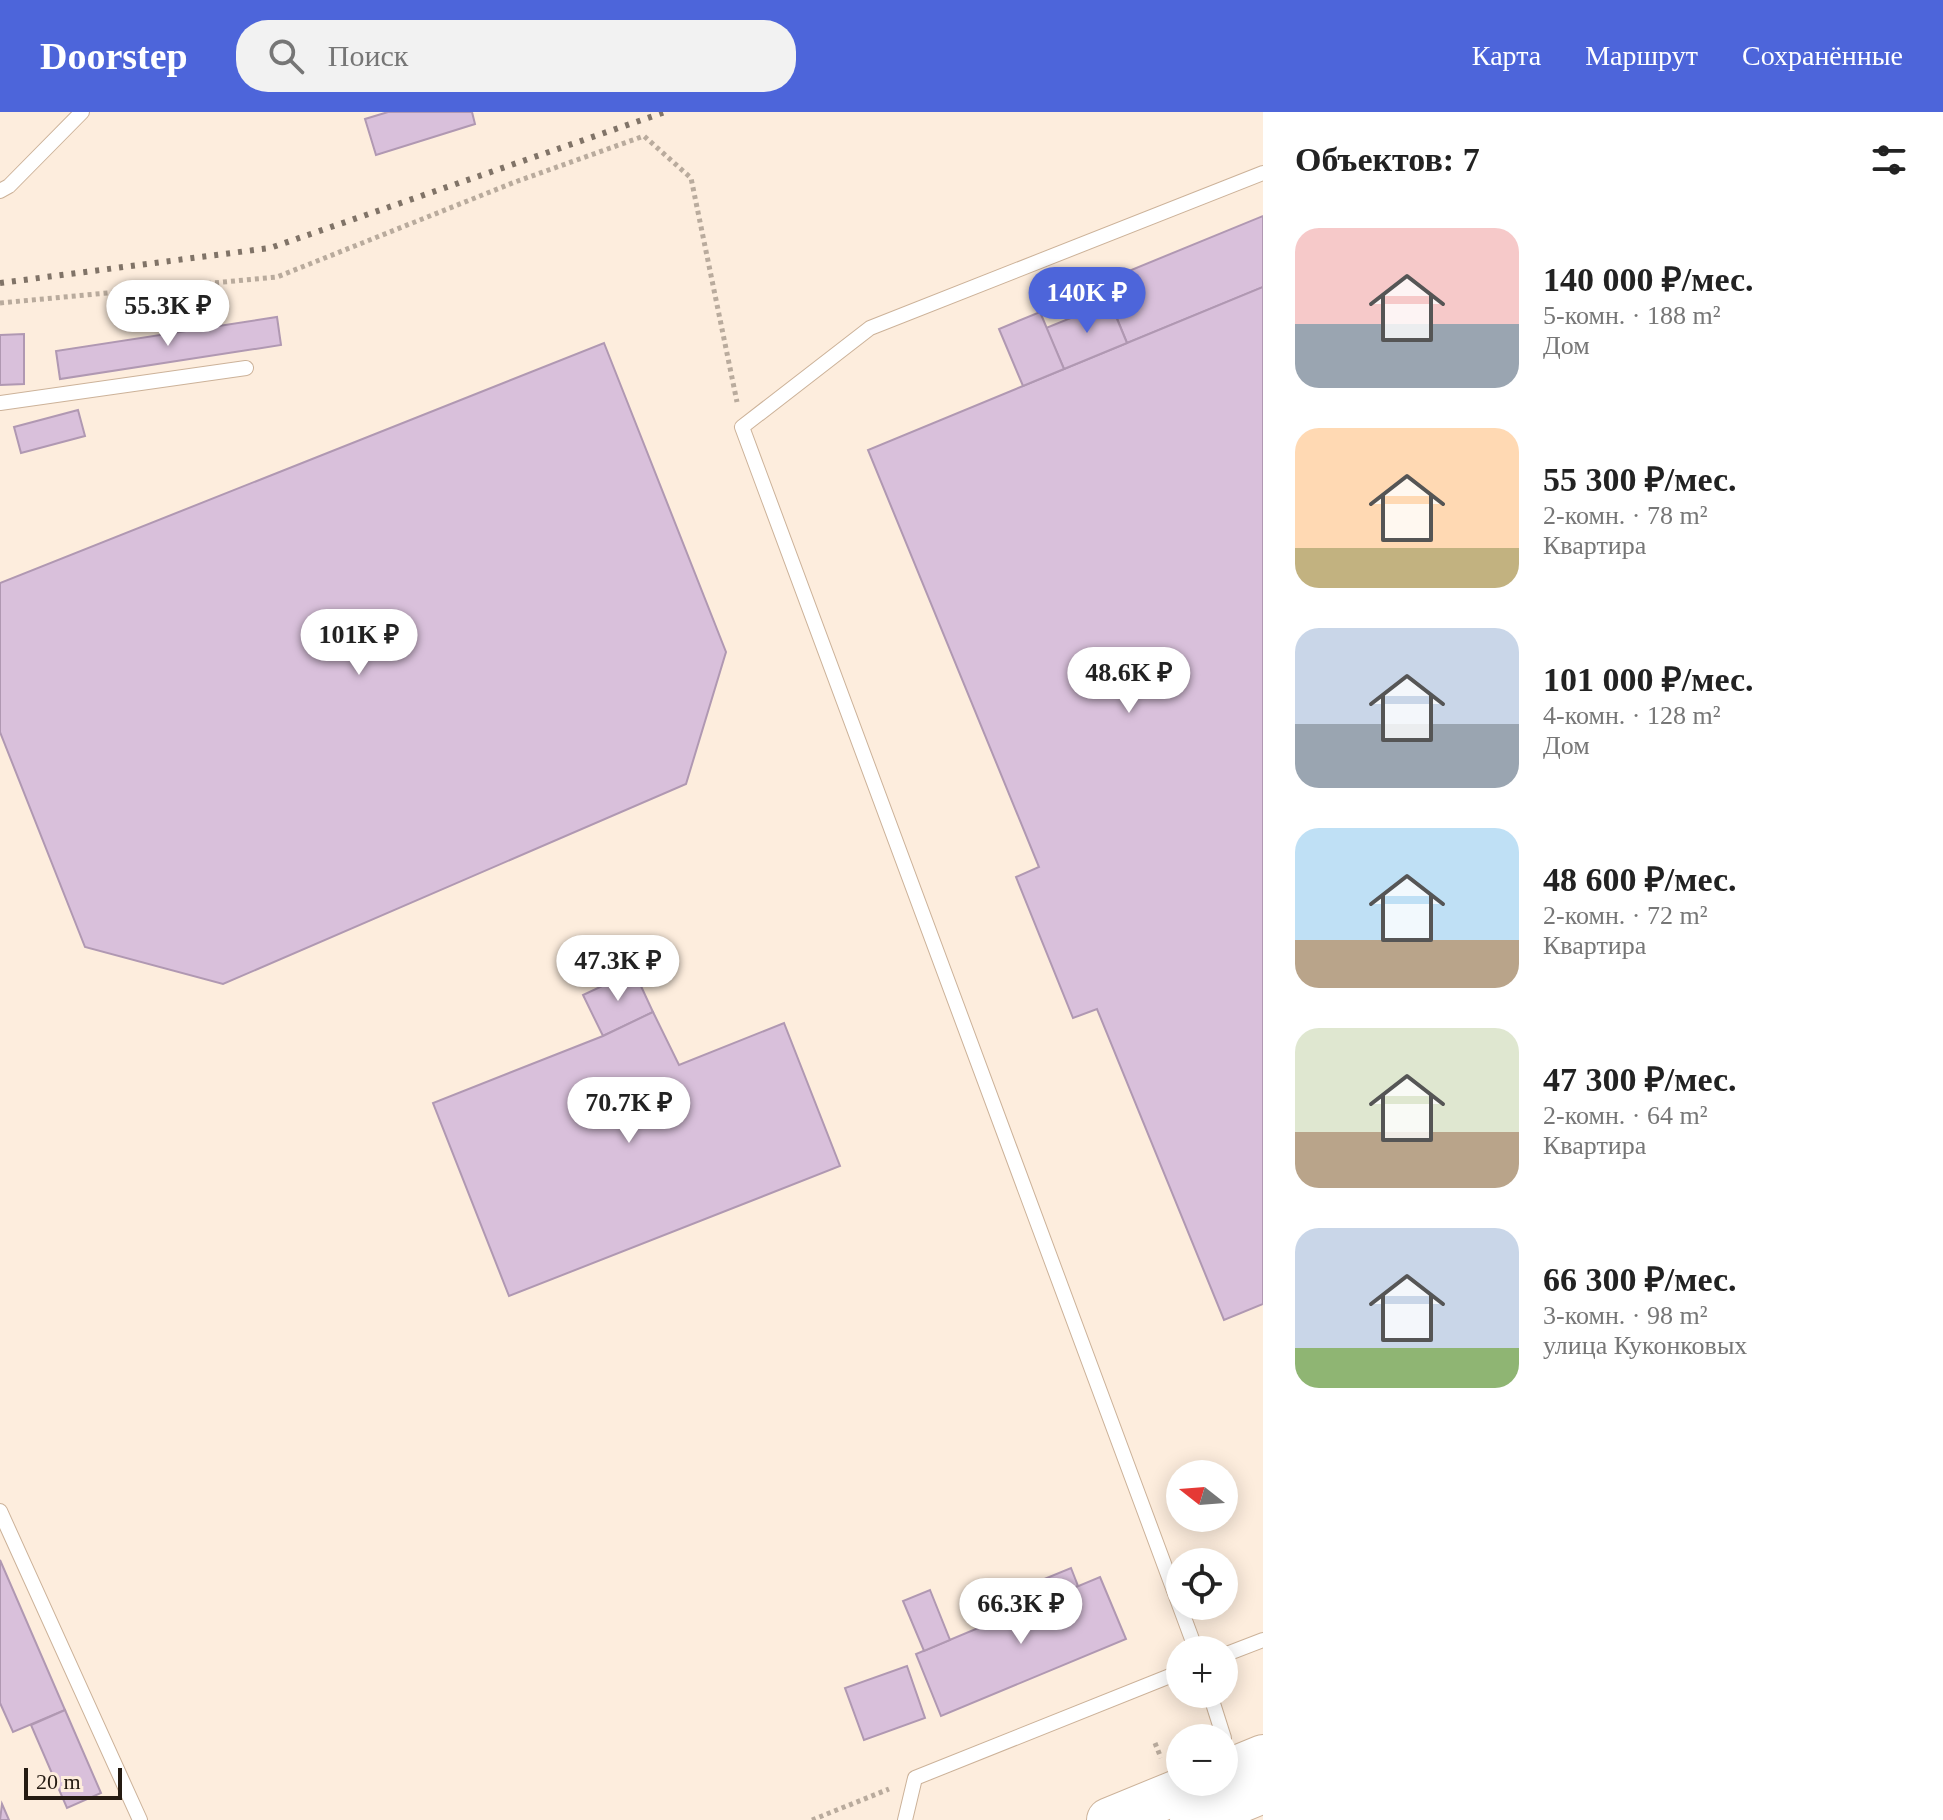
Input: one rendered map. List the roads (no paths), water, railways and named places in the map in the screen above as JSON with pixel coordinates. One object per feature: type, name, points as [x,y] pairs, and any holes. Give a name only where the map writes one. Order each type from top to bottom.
[{"type":"main road","points":[[1109,1820],[1166,1792]]},
{"type":"main road","points":[[1192,1820],[1206,1796]]},
{"type":"lane","points":[[0,191],[82,112]]},
{"type":"lane","points":[[1191,1636],[742,427],[870,328],[1263,173]]},
{"type":"lane","points":[[0,403],[246,368]]},
{"type":"lane","points":[[0,1511],[140,1820]]},
{"type":"lane","points":[[1238,1650],[1263,1640]]},
{"type":"lane","points":[[905,1820],[915,1778],[1166,1678]]},
{"type":"railway","points":[[0,283],[270,248],[665,112]]}]
